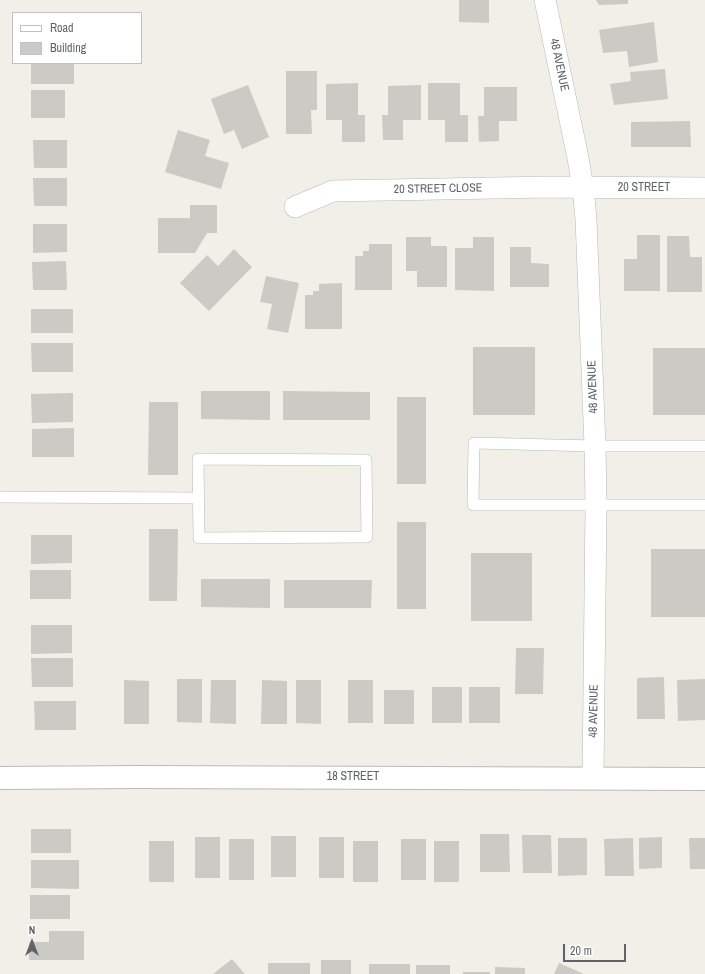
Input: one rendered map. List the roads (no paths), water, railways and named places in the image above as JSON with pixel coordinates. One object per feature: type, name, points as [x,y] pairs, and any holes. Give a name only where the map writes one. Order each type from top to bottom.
[{"type":"street","name":"48 AVENUE","points":[[546,0],[583,188],[589,285],[596,505],[593,778]]},
{"type":"street","name":"20 STREET","points":[[583,188],[705,188]]},
{"type":"street","name":"20 STREET CLOSE","points":[[296,207],[333,191],[583,188]]},
{"type":"street","name":"18 STREET","points":[[0,778],[705,779]]},
{"type":"lane","points":[[705,446],[595,446],[474,443],[473,506],[705,505]]},
{"type":"lane","points":[[198,459],[366,460],[367,537],[199,538],[198,498],[198,459]]},
{"type":"lane","points":[[0,497],[198,498]]}]
